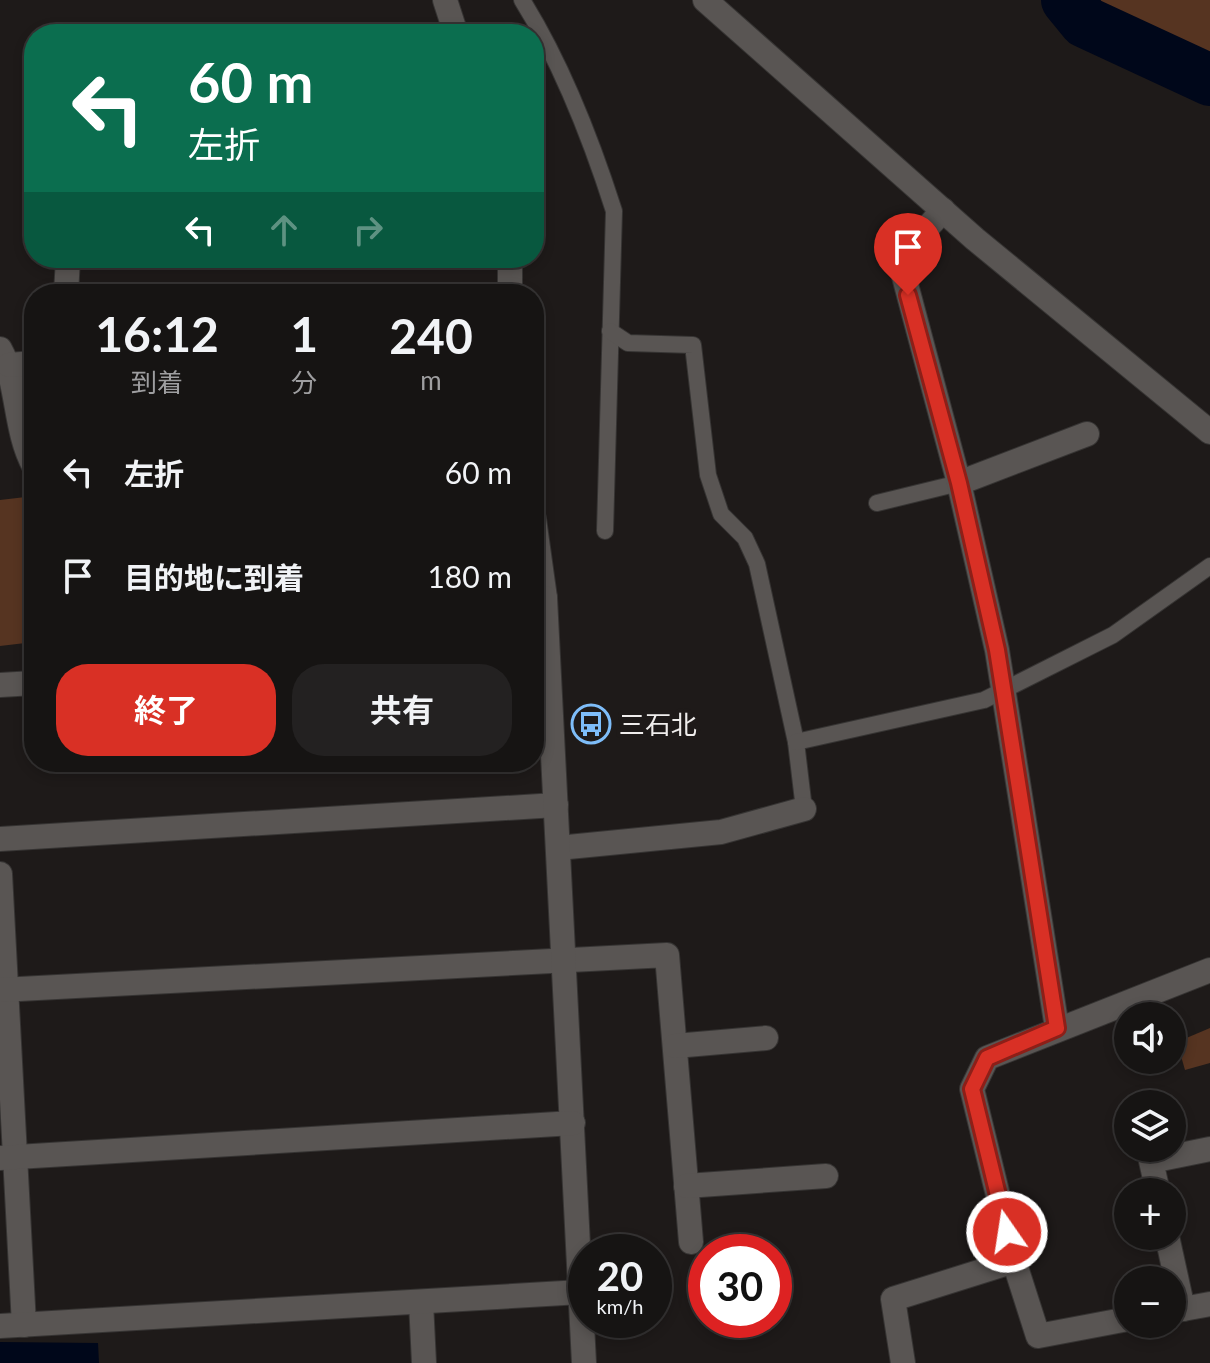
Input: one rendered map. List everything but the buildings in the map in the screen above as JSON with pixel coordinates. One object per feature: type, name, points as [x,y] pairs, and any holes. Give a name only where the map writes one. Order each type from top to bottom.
[{"type":"street","points":[[445,0],[453,24]]},
{"type":"street","points":[[705,0],[943,210],[1210,432]]},
{"type":"street","points":[[943,210],[913,244],[903,273],[959,483],[1004,691],[1057,1028]]},
{"type":"street","points":[[24,361],[4,357],[14,409],[24,438]]},
{"type":"street","points":[[959,483],[1087,434]]},
{"type":"street","points":[[0,685],[24,684]]},
{"type":"street","points":[[544,685],[556,805],[578,1234]]},
{"type":"street","points":[[0,839],[556,805]]},
{"type":"street","points":[[558,848],[721,832],[804,809]]},
{"type":"street","points":[[0,874],[12,1326],[568,1293]]},
{"type":"street","points":[[3,990],[564,958],[667,955],[690,1234]]},
{"type":"street","points":[[1114,1322],[1038,1336],[1014,1261],[972,1089],[987,1058],[1210,970]]},
{"type":"street","points":[[675,1046],[766,1038]]},
{"type":"street","points":[[8,1157],[573,1123]]},
{"type":"street","points":[[1155,1178],[1151,1161],[1210,1149]]},
{"type":"street","points":[[686,1186],[826,1176]]},
{"type":"street","points":[[903,1363],[893,1299],[1014,1261]]},
{"type":"street","points":[[421,1302],[424,1363]]},
{"type":"street","points":[[1186,1308],[1210,1304]]},
{"type":"street","points":[[583,1338],[584,1363]]},
{"type":"lane","points":[[522,0],[534,24]]},
{"type":"lane","points":[[544,43],[569,92],[599,164],[614,211],[605,531]]},
{"type":"lane","points":[[610,331],[628,343],[693,345],[708,475],[721,514],[745,538],[757,564],[796,742],[804,809]]},
{"type":"lane","points":[[877,503],[959,483]]},
{"type":"lane","points":[[796,742],[984,700],[1113,635],[1210,566]]},
{"type":"shaded area","points":[[1088,0],[1210,0],[1210,71],[1128,33]]},
{"type":"shaded area","points":[[24,497],[24,643],[0,646],[0,500]]},
{"type":"shaded area","points":[[1210,1028],[1210,1063],[1186,1070],[1186,1038]]},
{"type":"water","points":[[0,1342],[98,1343],[99,1363],[0,1363]]},
{"type":"waterway","points":[[1067,0],[1085,22],[1210,80]]},
{"type":"place","name":"三石北","points":[[591,724]]},
{"type":"route","points":[[908,295],[959,483],[997,650],[1057,1028],[987,1058],[972,1089],[1007,1232]]}]
